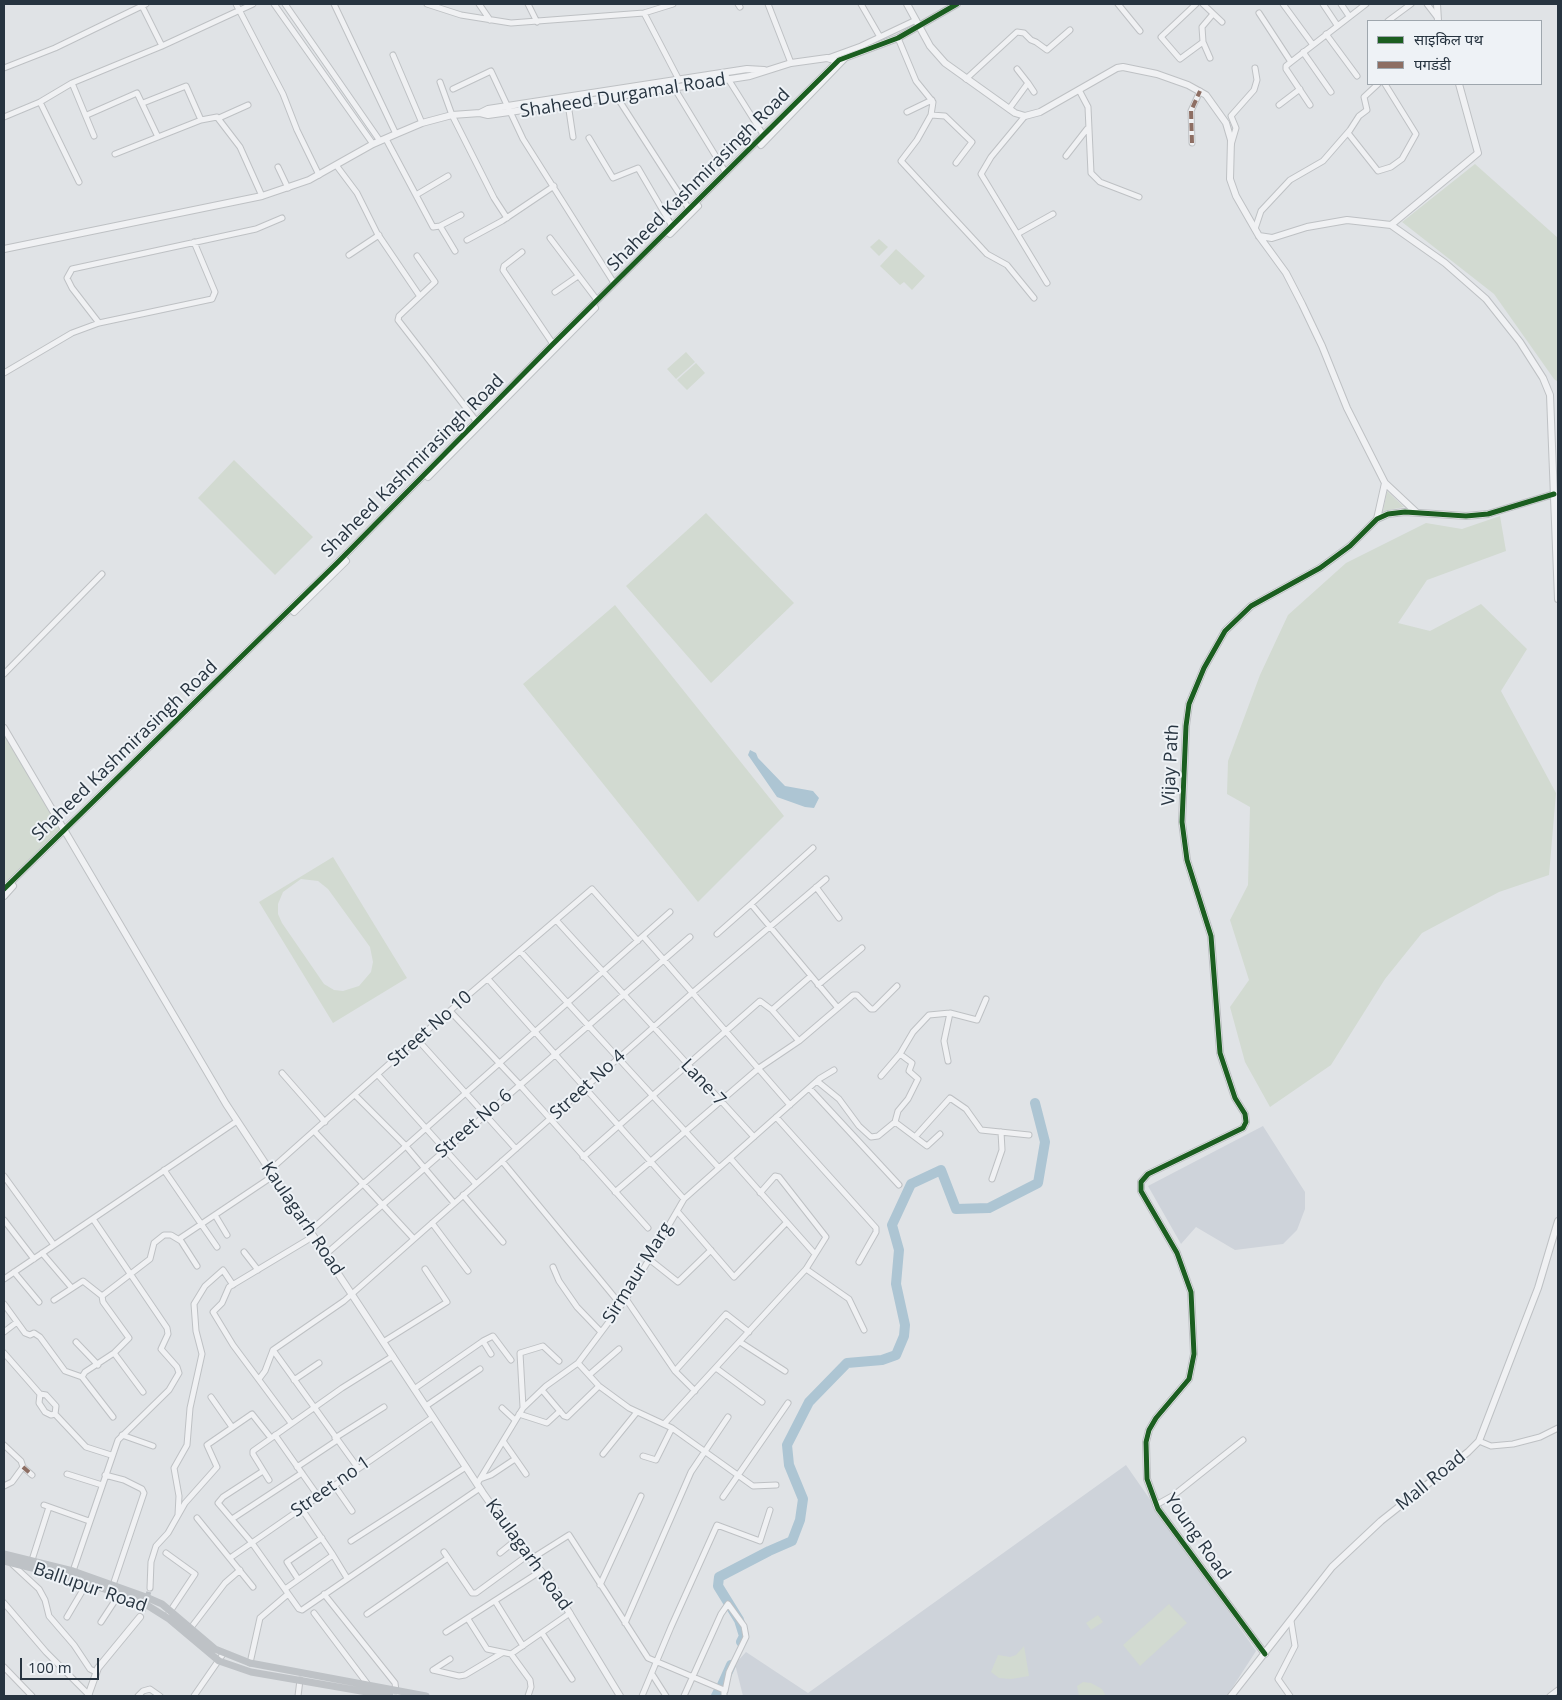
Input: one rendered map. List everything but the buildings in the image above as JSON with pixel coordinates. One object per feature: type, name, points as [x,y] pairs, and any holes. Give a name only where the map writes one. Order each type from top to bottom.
[{"type":"main road","name":"Ballupur Road","points":[[4,1554],[73,1571],[121,1591],[168,1614],[221,1657]]},
{"type":"main road","name":"Ballupur Road","points":[[4,1562],[112,1588]]},
{"type":"main road","name":"Ballupur Road","points":[[188,1631],[215,1649],[221,1657]]},
{"type":"main road","points":[[221,1657],[369,1686],[393,1694]]},
{"type":"main road","points":[[221,1657],[251,1672],[393,1694],[426,1696]]},
{"type":"street","points":[[236,4],[283,94],[318,175]]},
{"type":"street","points":[[4,117],[40,102],[72,83],[162,46],[253,4]]},
{"type":"street","points":[[274,4],[380,141]]},
{"type":"street","points":[[285,4],[416,195],[433,227],[440,226],[461,215]]},
{"type":"street","points":[[334,4],[396,134]]},
{"type":"street","points":[[427,4],[490,20],[537,22],[644,12],[673,4]]},
{"type":"street","points":[[479,4],[490,20]]},
{"type":"street","points":[[528,4],[537,22]]},
{"type":"street","points":[[768,4],[792,63]]},
{"type":"street","points":[[861,4],[880,37]]},
{"type":"street","points":[[907,4],[930,46],[945,63],[1009,109],[1025,116]]},
{"type":"street","points":[[842,60],[898,38],[919,27],[950,6],[958,4]]},
{"type":"street","points":[[1118,4],[1140,31]]},
{"type":"street","points":[[1196,4],[1161,37],[1180,59],[1203,42]]},
{"type":"street","points":[[1203,4],[1222,22]]},
{"type":"street","points":[[1283,4],[1313,45]]},
{"type":"street","points":[[1322,4],[1337,25]]},
{"type":"street","points":[[1341,4],[1349,16]]},
{"type":"street","points":[[1389,20],[1411,4]]},
{"type":"street","points":[[1427,4],[1437,19]]},
{"type":"street","points":[[1437,4],[1437,19]]},
{"type":"street","points":[[4,68],[56,48],[144,5],[162,46]]},
{"type":"street","points":[[1310,105],[1286,69],[1286,66],[1363,5]]},
{"type":"street","points":[[644,12],[679,80]]},
{"type":"street","points":[[1260,13],[1291,62]]},
{"type":"street","points":[[1210,58],[1203,42],[1202,27],[1213,14]]},
{"type":"street","points":[[828,58],[916,20]]},
{"type":"street","points":[[966,79],[1017,32],[1024,33],[1046,50],[1070,30]]},
{"type":"street","points":[[1326,34],[1357,76]]},
{"type":"street","points":[[898,38],[916,81],[932,100],[931,115],[917,140],[901,161],[987,254],[1012,270],[1034,298]]},
{"type":"street","points":[[1303,52],[1331,92]]},
{"type":"street","points":[[393,55],[422,123]]},
{"type":"street","name":"Shaheed Durgamal Road","points":[[672,85],[679,80],[750,76],[792,63],[828,58],[842,60]]},
{"type":"street","name":"Shaheed Kashmirasingh Road","points":[[4,896],[65,832],[337,563],[552,344],[842,60]]},
{"type":"street","name":"Shaheed Kashmirasingh Road","points":[[4,890],[340,566],[842,60]]},
{"type":"street","points":[[1047,283],[981,173],[991,157],[1025,116],[1040,112],[1118,68],[1123,67],[1157,74],[1200,90],[1226,122],[1231,146],[1230,179],[1236,196],[1259,236],[1286,273],[1322,346],[1347,408],[1385,483],[1416,512]]},
{"type":"street","points":[[1231,146],[1236,132],[1231,116],[1254,90],[1257,80],[1255,68]]},
{"type":"street","points":[[1017,69],[1034,92]]},
{"type":"street","points":[[453,89],[491,71],[508,110],[614,283]]},
{"type":"street","points":[[727,77],[764,136]]},
{"type":"street","name":"Shaheed Durgamal Road","points":[[4,249],[262,196],[288,188],[318,175],[396,134],[422,123],[452,115],[480,113],[488,115],[508,110],[727,77]]},
{"type":"street","points":[[440,82],[452,115],[494,198],[507,218]]},
{"type":"street","points":[[72,83],[87,115],[94,136]]},
{"type":"street","points":[[1009,109],[1028,83]]},
{"type":"street","points":[[672,85],[726,173]]},
{"type":"street","points":[[1255,229],[1261,211],[1290,180],[1323,161],[1348,133],[1359,116],[1367,110],[1364,97],[1377,85]]},
{"type":"street","points":[[1348,133],[1378,171],[1391,167],[1402,159],[1416,134],[1386,85]]},
{"type":"street","points":[[1391,225],[1478,153],[1459,85]]},
{"type":"street","points":[[144,103],[186,86],[201,120]]},
{"type":"street","points":[[1078,90],[1088,107],[1089,161],[1094,178],[1114,189],[1139,197]]},
{"type":"street","points":[[1192,142],[1191,111],[1200,90]]},
{"type":"street","points":[[1279,105],[1300,90]]},
{"type":"street","points":[[87,115],[134,93],[139,95],[144,103],[158,137]]},
{"type":"street","points":[[615,93],[689,209]]},
{"type":"street","points":[[907,112],[932,100]]},
{"type":"street","points":[[568,101],[573,137]]},
{"type":"street","points":[[40,102],[79,182]]},
{"type":"street","points":[[219,118],[248,105]]},
{"type":"street","points":[[931,115],[945,116],[972,142],[956,163]]},
{"type":"street","points":[[115,154],[214,116],[219,118],[240,147],[262,196]]},
{"type":"street","points":[[1066,156],[1087,129]]},
{"type":"street","points":[[589,138],[613,178],[638,168],[672,226]]},
{"type":"street","points":[[336,166],[357,193],[379,235],[420,295]]},
{"type":"street","points":[[278,167],[288,188]]},
{"type":"street","points":[[416,195],[448,176]]},
{"type":"street","points":[[467,240],[507,218],[554,186]]},
{"type":"street","points":[[1018,233],[1053,214]]},
{"type":"street","points":[[99,323],[72,288],[67,278],[72,269],[256,228],[282,218]]},
{"type":"street","points":[[1259,236],[1272,238],[1307,227],[1347,220],[1391,225],[1445,263],[1486,299],[1520,342],[1543,378],[1550,395],[1558,404]]},
{"type":"street","points":[[440,226],[455,251]]},
{"type":"street","points":[[349,255],[379,235]]},
{"type":"street","points":[[550,238],[597,300]]},
{"type":"street","points":[[4,374],[72,333],[99,323],[214,297],[215,292],[194,242]]},
{"type":"street","points":[[522,252],[504,266],[503,270],[552,344]]},
{"type":"street","points":[[417,256],[435,282],[399,316],[398,320],[477,422]]},
{"type":"street","points":[[555,292],[578,276]]},
{"type":"street","points":[[1550,395],[1558,599]]},
{"type":"street","points":[[1377,519],[1385,483]]},
{"type":"street","points":[[1554,494],[1558,484]]},
{"type":"street","points":[[1377,519],[1388,514],[1416,512],[1466,516],[1488,514],[1554,494]]},
{"type":"street","name":"Vijay Path","points":[[1246,1122],[1245,1114],[1235,1098],[1220,1053],[1211,936],[1187,860],[1182,822],[1186,726],[1189,704],[1204,668],[1224,631],[1250,606],[1320,568],[1350,546],[1377,519]]},
{"type":"street","points":[[4,674],[102,574]]},
{"type":"street","name":"Kaulagarh Road","points":[[4,728],[237,1121],[466,1467],[479,1483],[516,1540],[541,1571],[570,1613],[620,1696]]},
{"type":"street","points":[[717,934],[813,848]]},
{"type":"street","name":"Street No 4","points":[[273,1350],[352,1294],[652,1028],[826,879]]},
{"type":"street","points":[[816,887],[839,918]]},
{"type":"street","name":"Street No 10","points":[[179,1239],[272,1173],[314,1132],[418,1039],[592,889],[638,941]]},
{"type":"street","points":[[751,904],[838,1008]]},
{"type":"street","points":[[291,1424],[213,1314],[213,1311],[222,1302],[227,1290],[312,1234],[364,1182],[426,1126],[536,1032],[670,912]]},
{"type":"street","name":"Lane-7","points":[[556,920],[652,1028],[754,1137]]},
{"type":"street","points":[[643,936],[790,1105]]},
{"type":"street","name":"Street No 6","points":[[326,1254],[554,1053],[588,1026],[690,937]]},
{"type":"street","points":[[818,985],[862,948]]},
{"type":"street","points":[[520,951],[719,1168]]},
{"type":"street","points":[[772,1010],[810,976]]},
{"type":"street","points":[[488,978],[684,1199]]},
{"type":"street","points":[[615,1192],[759,1068],[799,1041],[855,995],[874,1010],[897,986]]},
{"type":"street","points":[[881,1076],[927,1017],[940,1013],[950,1013],[977,1020],[986,999]]},
{"type":"street","points":[[583,1157],[760,1001],[772,1010],[799,1041]]},
{"type":"street","points":[[450,1011],[500,1063],[549,1120],[648,1228]]},
{"type":"street","points":[[948,1061],[944,1041],[950,1013]]},
{"type":"street","points":[[418,1039],[516,1149]]},
{"type":"street","points":[[818,1080],[839,1099],[859,1126],[870,1137],[878,1136],[895,1122],[898,1111],[908,1099],[918,1079],[909,1071],[912,1062],[900,1054]]},
{"type":"street","name":"Sirmaur Marg","points":[[479,1483],[523,1408],[542,1390],[578,1363],[626,1299],[684,1199],[808,1088],[834,1070]]},
{"type":"street","points":[[282,1073],[325,1122]]},
{"type":"street","points":[[378,1075],[426,1126],[476,1184]]},
{"type":"street","points":[[808,1088],[899,1185]]},
{"type":"street","points":[[355,1095],[405,1145],[454,1204]]},
{"type":"street","points":[[915,1137],[950,1098],[966,1109],[979,1128],[1028,1135]]},
{"type":"street","points":[[776,1117],[876,1228],[876,1232],[859,1262]]},
{"type":"street","points":[[4,1279],[237,1121]]},
{"type":"street","points":[[895,1122],[928,1146],[940,1134]]},
{"type":"street","name":"Young Road","points":[[1246,1122],[1243,1128],[1148,1174],[1140,1182],[1142,1191],[1177,1253],[1191,1292],[1194,1345],[1194,1363],[1188,1379],[1156,1418],[1146,1442],[1147,1479],[1156,1505],[1265,1654]]},
{"type":"street","points":[[314,1132],[364,1182],[414,1238]]},
{"type":"street","points":[[992,1179],[1002,1150],[1001,1132]]},
{"type":"street","points":[[730,1158],[815,1254]]},
{"type":"street","points":[[502,1161],[621,1305]]},
{"type":"street","points":[[164,1170],[216,1247]]},
{"type":"street","points":[[4,1176],[54,1245]]},
{"type":"street","points":[[664,1424],[806,1268],[826,1234],[779,1177],[776,1176],[760,1193]]},
{"type":"street","points":[[463,1195],[503,1242]]},
{"type":"street","points":[[677,1211],[736,1277],[786,1223]]},
{"type":"street","points":[[215,1215],[227,1235]]},
{"type":"street","points":[[73,1571],[111,1455],[122,1435],[170,1390],[179,1373],[177,1367],[161,1349],[168,1334],[167,1328],[93,1219]]},
{"type":"street","points":[[4,1220],[34,1259]]},
{"type":"street","name":"Mall Road","points":[[1231,1696],[1321,1580],[1349,1550],[1479,1441],[1538,1288],[1558,1221]]},
{"type":"street","points":[[432,1223],[468,1271]]},
{"type":"street","points":[[102,1296],[150,1258],[154,1243],[166,1234],[179,1239],[197,1266]]},
{"type":"street","points":[[649,1259],[678,1282],[711,1250]]},
{"type":"street","points":[[244,1252],[258,1270]]},
{"type":"street","points":[[42,1253],[71,1287]]},
{"type":"street","points":[[553,1267],[559,1281],[577,1307],[601,1332]]},
{"type":"street","points":[[806,1268],[849,1299],[864,1330]]},
{"type":"street","points":[[383,1342],[447,1302],[425,1269]]},
{"type":"street","points":[[178,1515],[179,1496],[174,1468],[187,1445],[190,1408],[202,1354],[196,1331],[194,1304],[205,1286],[223,1270],[233,1285]]},
{"type":"street","points":[[14,1272],[40,1302]]},
{"type":"street","points":[[54,1300],[71,1287],[83,1281],[91,1290],[102,1296]]},
{"type":"street","points":[[82,1377],[84,1372],[98,1366],[129,1338],[103,1302],[102,1296]]},
{"type":"street","points":[[626,1299],[675,1371],[695,1392]]},
{"type":"street","points":[[4,1304],[27,1335],[34,1333],[40,1337],[68,1374],[82,1377],[113,1417]]},
{"type":"street","points":[[675,1371],[726,1314],[749,1332]]},
{"type":"street","points":[[4,1332],[17,1322]]},
{"type":"street","points":[[414,1389],[483,1341],[494,1336],[511,1360]]},
{"type":"street","points":[[483,1341],[491,1354]]},
{"type":"street","points":[[76,1342],[98,1366]]},
{"type":"street","points":[[740,1342],[785,1371]]},
{"type":"street","points":[[523,1408],[520,1354],[534,1351],[543,1346],[559,1361]]},
{"type":"street","points":[[589,1375],[619,1348]]},
{"type":"street","points":[[259,1379],[266,1371],[273,1350]]},
{"type":"street","points":[[273,1350],[358,1468]]},
{"type":"street","points":[[4,1352],[40,1394],[46,1395],[56,1406],[55,1414]]},
{"type":"street","points":[[114,1353],[143,1392]]},
{"type":"street","points":[[269,1480],[252,1452],[342,1388],[393,1356]]},
{"type":"street","points":[[294,1380],[319,1363]]},
{"type":"street","points":[[578,1363],[599,1386],[637,1412],[672,1428],[754,1487],[776,1485]]},
{"type":"street","points":[[716,1368],[762,1402]]},
{"type":"street","points":[[426,1406],[480,1369]]},
{"type":"street","points":[[542,1390],[567,1417],[599,1386]]},
{"type":"street","points":[[40,1394],[39,1403],[45,1412],[50,1415],[55,1414]]},
{"type":"street","points":[[211,1397],[232,1427]]},
{"type":"street","points":[[723,1497],[737,1474],[788,1403]]},
{"type":"street","points":[[298,1467],[384,1406]]},
{"type":"street","points":[[502,1408],[516,1420]]},
{"type":"street","points":[[519,1414],[547,1422],[560,1410]]},
{"type":"street","points":[[603,1454],[637,1412]]},
{"type":"street","points":[[55,1414],[86,1447],[111,1455]]},
{"type":"street","points":[[150,1588],[152,1554],[204,1479],[217,1467],[206,1445],[252,1414],[298,1467],[318,1496]]},
{"type":"street","name":"Street no 1","points":[[230,1558],[433,1417]]},
{"type":"street","points":[[626,1623],[691,1472],[728,1417]]},
{"type":"street","points":[[643,1456],[656,1460],[672,1428]]},
{"type":"street","points":[[1479,1441],[1491,1446],[1512,1444],[1540,1437],[1558,1428]]},
{"type":"street","points":[[122,1435],[152,1446]]},
{"type":"street","points":[[503,1440],[526,1474]]},
{"type":"street","points":[[1156,1505],[1174,1495],[1243,1440]]},
{"type":"street","points":[[4,1446],[21,1461],[23,1467],[32,1475]]},
{"type":"street","points":[[263,1471],[218,1501],[218,1505],[252,1543],[286,1592],[299,1609],[302,1610],[515,1459]]},
{"type":"street","points":[[4,1486],[12,1482],[23,1467]]},
{"type":"street","points":[[351,1541],[466,1467]]},
{"type":"street","points":[[232,1519],[302,1473]]},
{"type":"street","points":[[67,1474],[102,1485]]},
{"type":"street","points":[[105,1476],[124,1480],[142,1489],[144,1493],[112,1588]]},
{"type":"street","points":[[334,1485],[352,1511]]},
{"type":"street","points":[[600,1585],[641,1496]]},
{"type":"street","points":[[32,1560],[46,1506],[89,1521]]},
{"type":"street","points":[[301,1508],[347,1578]]},
{"type":"street","points":[[642,1696],[670,1627],[717,1525],[760,1541],[770,1510]]},
{"type":"street","points":[[197,1518],[253,1587]]},
{"type":"street","points":[[444,1552],[472,1593],[476,1593],[530,1557],[569,1535],[648,1658],[692,1677],[724,1693],[729,1672],[746,1637],[745,1629],[731,1605],[727,1605],[721,1614],[692,1677],[684,1696]]},
{"type":"street","points":[[298,1580],[287,1562],[322,1538]]},
{"type":"street","points":[[500,1553],[516,1540]]},
{"type":"street","points":[[166,1553],[195,1574],[168,1614]]},
{"type":"street","points":[[250,1663],[260,1618],[298,1580],[333,1555]]},
{"type":"street","points":[[367,1614],[448,1558]]},
{"type":"street","points":[[12,1563],[39,1589],[45,1600],[49,1616],[74,1645],[90,1669],[96,1672]]},
{"type":"street","points":[[188,1631],[225,1583],[240,1570]]},
{"type":"street","points":[[446,1632],[541,1571]]},
{"type":"street","points":[[67,1617],[87,1583]]},
{"type":"street","points":[[101,1622],[121,1591]]},
{"type":"street","points":[[324,1594],[395,1683],[393,1694]]},
{"type":"street","points":[[495,1601],[523,1646]]},
{"type":"street","points":[[4,1603],[46,1652],[88,1696],[96,1672],[119,1640],[142,1614]]},
{"type":"street","points":[[314,1613],[369,1686]]},
{"type":"street","points":[[468,1618],[486,1649],[511,1654],[570,1613]]},
{"type":"street","points":[[1290,1696],[1278,1679],[1295,1646],[1291,1621]]},
{"type":"street","points":[[542,1633],[572,1679]]},
{"type":"street","points":[[450,1659],[434,1670],[459,1676],[465,1675],[503,1653]]},
{"type":"street","points":[[511,1654],[530,1680],[528,1696]]},
{"type":"street","points":[[204,1696],[197,1694],[221,1657]]},
{"type":"street","points":[[4,1667],[32,1696]]},
{"type":"street","points":[[652,1674],[666,1696]]},
{"type":"street","points":[[298,1696],[300,1680]]},
{"type":"street","points":[[138,1696],[143,1691],[150,1689],[160,1696]]},
{"type":"street","points":[[1550,1696],[1558,1690]]},
{"type":"shaded area","points":[[1475,164],[1558,238],[1558,382],[1494,294],[1402,222]]},
{"type":"shaded area","points":[[879,239],[888,247],[879,256],[870,247]]},
{"type":"shaded area","points":[[896,249],[925,276],[912,290],[904,282],[900,285],[880,266]]},
{"type":"shaded area","points":[[686,352],[695,362],[676,379],[667,369]]},
{"type":"shaded area","points":[[696,363],[705,373],[687,390],[677,380]]},
{"type":"shaded area","points":[[234,460],[313,537],[275,575],[198,498]]},
{"type":"shaded area","points":[[1387,491],[1404,507],[1383,511]]},
{"type":"shaded area","points":[[706,513],[794,603],[711,683],[626,586]]},
{"type":"shaded area","points":[[1500,516],[1506,551],[1427,580],[1398,623],[1430,631],[1481,604],[1527,649],[1501,691],[1556,793],[1549,875],[1499,892],[1422,933],[1385,979],[1331,1065],[1270,1107],[1245,1062],[1230,1007],[1249,980],[1230,920],[1248,885],[1250,807],[1227,794],[1228,761],[1260,675],[1288,615],[1346,563],[1426,523],[1462,529]]},
{"type":"shaded area","points":[[615,605],[784,816],[698,902],[523,684]]},
{"type":"shaded area","points":[[4,728],[64,830],[4,886]]},
{"type":"shaded area","points":[[333,857],[407,978],[333,1023],[259,902]],"holes":[[[301,879],[318,881],[328,889],[370,947],[373,962],[371,972],[359,986],[343,991],[334,990],[324,984],[282,923],[278,914],[278,904],[283,892]]]},
{"type":"shaded area","points":[[1263,1126],[1305,1192],[1305,1209],[1297,1230],[1283,1244],[1235,1250],[1196,1227],[1181,1244],[1148,1186]]},
{"type":"shaded area","points":[[1126,1465],[1256,1651],[1227,1696],[743,1696],[735,1664],[746,1652],[808,1693]]},
{"type":"shaded area","points":[[1169,1604],[1187,1623],[1140,1666],[1123,1645]]},
{"type":"shaded area","points":[[1098,1615],[1103,1622],[1091,1630],[1086,1623]]},
{"type":"shaded area","points":[[1024,1646],[1029,1676],[1011,1679],[999,1678],[991,1672],[998,1655],[1010,1657],[1016,1655]]},
{"type":"shaded area","points":[[1083,1682],[1091,1683],[1102,1689],[1106,1696],[1079,1696],[1077,1686]]},
{"type":"water","points":[[750,750],[756,753],[758,758],[785,786],[813,791],[819,798],[814,808],[805,807],[777,797],[748,755]]},
{"type":"waterway","points":[[741,1642],[744,1636],[739,1620],[718,1586],[719,1577],[792,1541],[800,1520],[803,1499],[789,1465],[787,1445],[809,1402],[847,1363],[882,1360],[896,1355],[904,1336],[905,1325],[896,1284],[899,1250],[892,1225],[911,1184],[941,1170],[956,1209],[989,1208],[1038,1183],[1045,1142],[1035,1103]]},
{"type":"waterway","points":[[722,1685],[731,1665]]},
{"type":"waterway","points":[[716,1696],[718,1692]]},
{"type":"tunnel","points":[[143,1611],[150,1588]]},
{"type":"marked path","points":[[1192,143],[1191,111],[1200,91]]},
{"type":"marked path","points":[[23,1467],[32,1475]]},
{"type":"cycle path","points":[[4,889],[337,563],[553,344],[839,60],[898,38],[957,4]]},
{"type":"cycle path","points":[[1265,1654],[1158,1509],[1147,1479],[1146,1442],[1149,1430],[1156,1418],[1189,1379],[1194,1354],[1191,1292],[1177,1253],[1141,1191],[1141,1182],[1148,1174],[1243,1128],[1246,1122],[1245,1114],[1235,1098],[1220,1053],[1211,936],[1187,860],[1182,822],[1186,726],[1189,704],[1204,668],[1225,631],[1251,606],[1320,568],[1350,546],[1377,519],[1388,514],[1405,512],[1466,516],[1488,514],[1554,494]]}]
